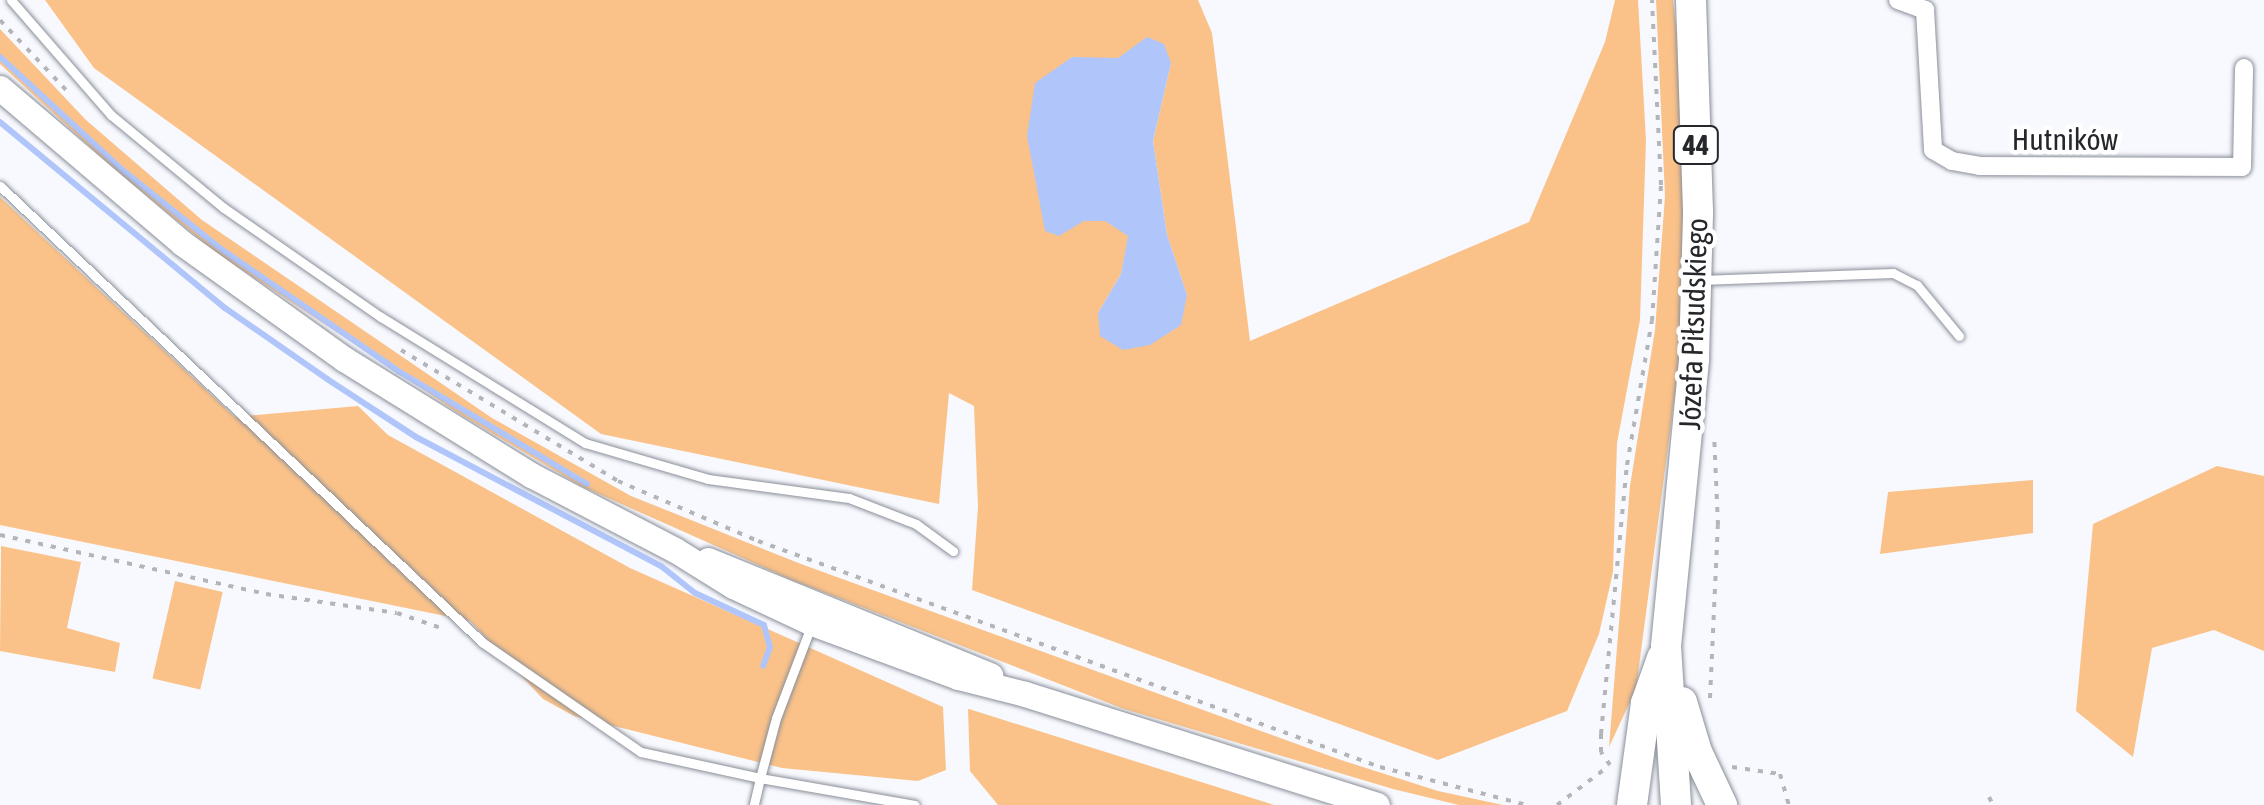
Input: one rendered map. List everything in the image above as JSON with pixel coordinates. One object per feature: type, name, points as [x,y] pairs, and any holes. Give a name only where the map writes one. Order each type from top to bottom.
[{"type":"main road","name":"Józefa Piłsudskiego","points":[[1676,805],[1666,646],[1688,439],[1697,280],[1691,0]]},
{"type":"main road","points":[[0,88],[143,212],[315,339],[531,475],[675,550],[733,586],[812,623],[958,678],[1025,694],[1377,805]]},
{"type":"main road","points":[[675,550],[747,572],[963,660],[1025,694]]},
{"type":"main road","name":"Józefa Piłsudskiego","points":[[1632,805],[1646,703],[1666,646]]},
{"type":"main road","name":"44","points":[[1666,646],[1698,752],[1722,805]]},
{"type":"street","name":"Hutników","points":[[1898,0],[1925,5],[1932,150],[1952,161],[1979,166],[2242,167],[2244,68]]},
{"type":"lane","points":[[11,0],[111,115],[224,208],[381,317],[585,443],[708,479],[848,498],[916,524],[953,551]]},
{"type":"lane","points":[[0,186],[482,642],[548,691],[641,752],[915,805]]},
{"type":"lane","points":[[1697,280],[1894,273],[1917,285],[1959,336]]},
{"type":"lane","points":[[754,805],[776,718],[812,623]]},
{"type":"path","points":[[1610,765],[1602,752],[1601,734],[1627,465],[1652,322],[1659,215],[1652,0]]},
{"type":"path","points":[[1709,430],[1718,443],[1710,704]]},
{"type":"path","points":[[0,535],[266,594],[397,613],[482,642]]},
{"type":"path","points":[[1557,805],[1610,765],[1626,767]]},
{"type":"path","points":[[1724,766],[1762,768],[1780,774],[1788,805]]},
{"type":"path","points":[[1989,797],[1992,805]]},
{"type":"shaded area","points":[[45,0],[1198,0],[1212,33],[1250,341],[1529,222],[1605,42],[1615,0],[1638,0],[1646,140],[1640,320],[1617,443],[1613,572],[1599,634],[1567,711],[1438,760],[972,590],[978,507],[974,406],[949,393],[939,504],[601,434],[94,68]],"holes":[[[1071,57],[1171,63],[1153,141],[1167,235],[1187,295],[1098,313],[1121,274],[1129,236],[1106,221],[1084,221]]]},
{"type":"shaded area","points":[[1656,0],[1673,0],[1683,86],[1686,207],[1680,356],[1636,689],[1609,747],[1630,486],[1655,330],[1665,196]]},
{"type":"shaded area","points":[[0,29],[86,120],[202,220],[492,418],[631,496],[801,564],[1341,760],[1438,791],[1503,805],[1459,805],[1393,789],[1124,709],[792,580],[581,486],[460,414],[217,253],[112,167],[0,64]]},
{"type":"shaded area","points":[[0,197],[235,417],[358,406],[388,435],[630,568],[943,707],[946,770],[918,781],[782,768],[574,716],[543,699],[470,621],[0,525]]},
{"type":"shaded area","points":[[2217,466],[2264,476],[2264,651],[2214,630],[2152,648],[2133,757],[2076,711],[2093,524]]},
{"type":"shaded area","points":[[2033,480],[2033,533],[1880,554],[1888,492]]},
{"type":"shaded area","points":[[1,546],[81,562],[67,628],[120,643],[115,672],[0,651]]},
{"type":"shaded area","points":[[175,581],[223,592],[200,689],[153,678]]},
{"type":"shaded area","points":[[968,709],[1274,805],[998,805],[970,771]]},
{"type":"water","points":[[1147,37],[1164,44],[1171,63],[1153,141],[1167,235],[1187,295],[1181,325],[1150,345],[1123,350],[1100,336],[1098,313],[1121,274],[1128,236],[1105,221],[1084,221],[1059,236],[1045,231],[1027,136],[1035,83],[1072,57],[1118,58]]},
{"type":"waterway","points":[[0,57],[119,167],[221,249],[400,372],[587,484]]},
{"type":"waterway","points":[[0,122],[225,308],[327,379],[416,437],[661,566],[695,593],[764,625],[770,647],[763,666]]}]
